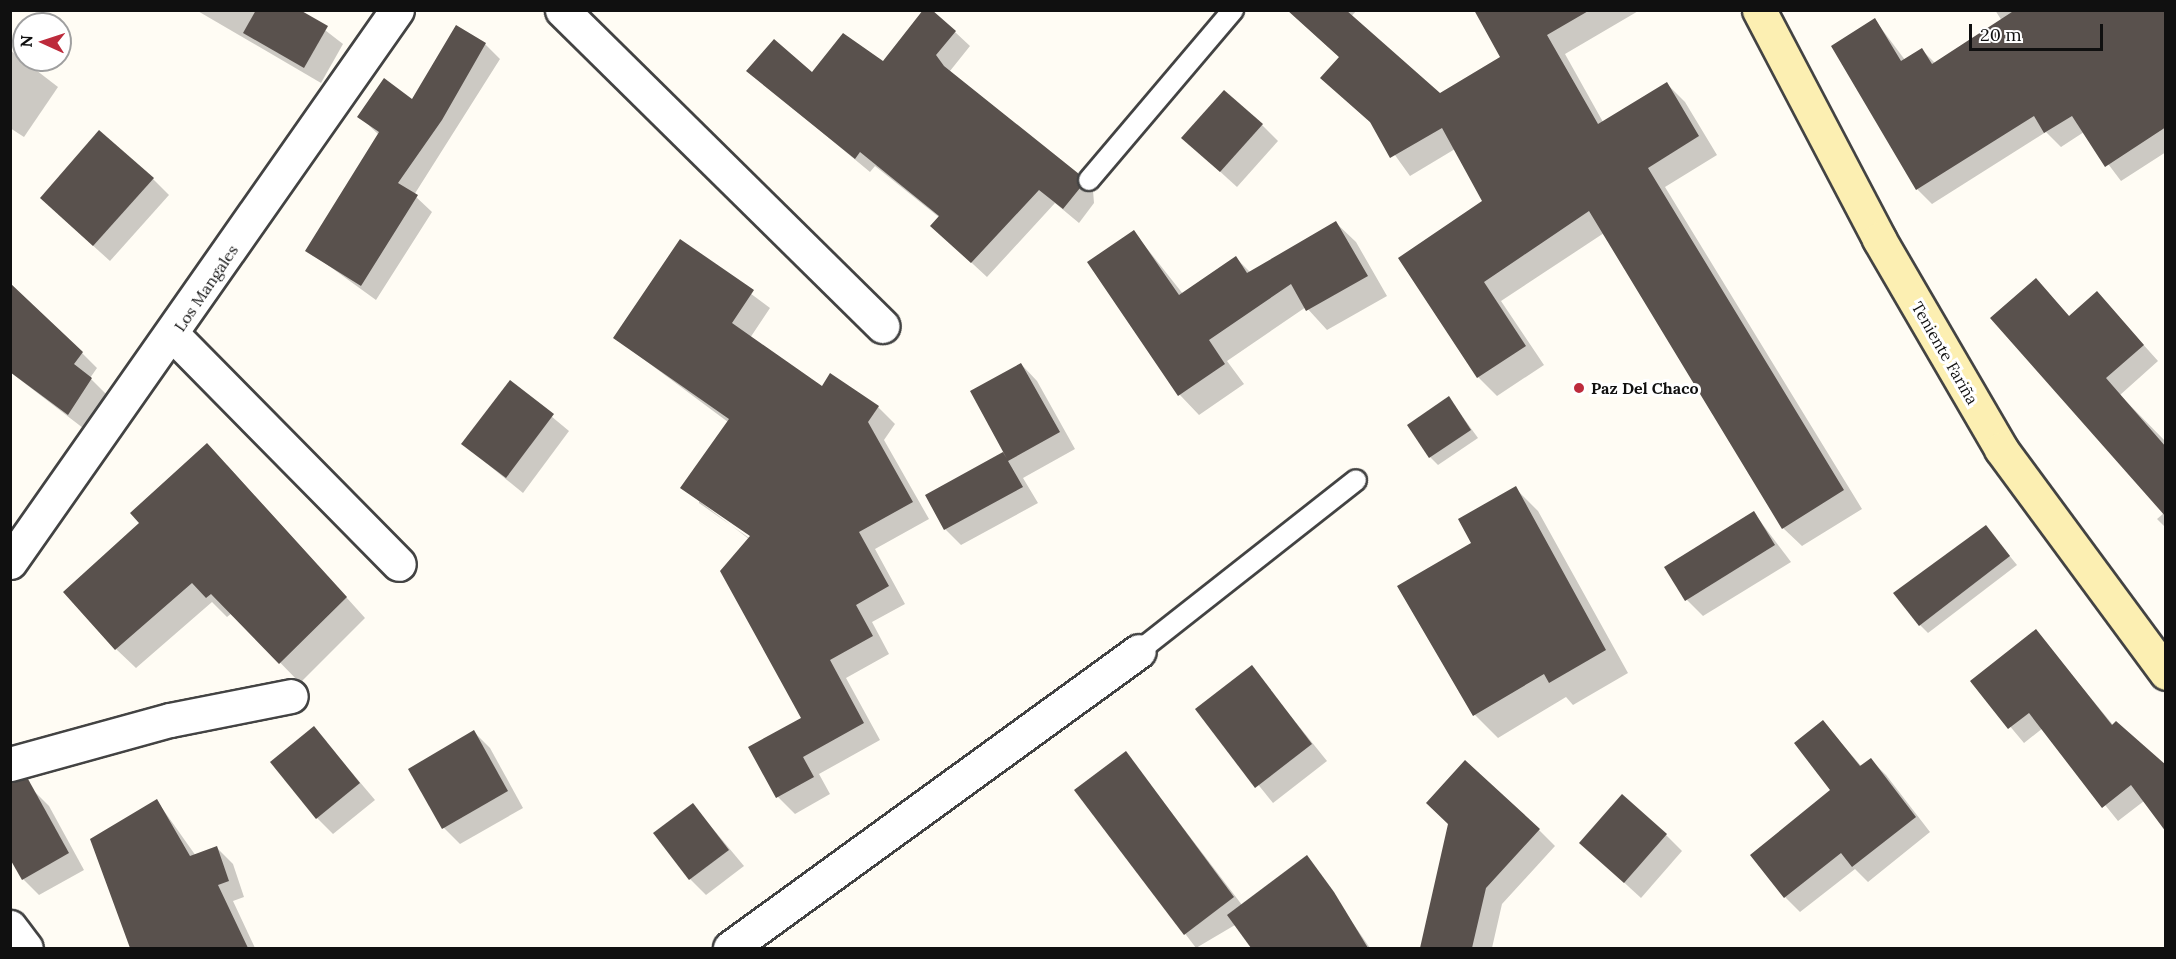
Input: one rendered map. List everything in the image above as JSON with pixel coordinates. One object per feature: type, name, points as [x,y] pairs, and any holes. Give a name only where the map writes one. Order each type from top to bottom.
[{"type":"street","name":"Los Mangales","points":[[10,562],[174,336],[397,10]]},
{"type":"street","points":[[562,10],[882,326]]},
{"type":"street","name":"Teniente Fariña","points":[[1759,10],[1880,238],[2001,449],[2163,666]]},
{"type":"street","points":[[174,336],[399,564]]},
{"type":"street","points":[[730,948],[1139,651]]},
{"type":"street","points":[[10,764],[170,720],[291,696]]},
{"type":"street","points":[[10,927],[26,948]]},
{"type":"lane","points":[[1089,180],[1233,10]]},
{"type":"lane","points":[[1139,651],[1356,480]]},
{"type":"building","points":[[256,10],[300,10],[328,26],[304,68],[243,33]]},
{"type":"building","points":[[923,10],[932,10],[956,31],[936,55],[944,66],[1079,174],[1080,188],[1063,209],[1039,190],[971,263],[930,226],[939,216],[860,152],[855,159],[746,71],[774,39],[812,72],[843,33],[883,61]]},
{"type":"building","points":[[1287,10],[1346,10],[1440,93],[1500,57],[1474,10],[1590,10],[1547,35],[1598,124],[1667,82],[1699,136],[1648,168],[1844,490],[1782,529],[1589,211],[1484,282],[1526,346],[1477,378],[1398,258],[1482,201],[1442,128],[1390,158],[1370,122],[1320,78],[1339,57]]},
{"type":"building","points":[[2015,10],[2166,10],[2166,127],[2105,167],[2072,116],[2044,133],[2034,116],[1916,190],[1831,46],[1875,18],[1901,61],[1922,48],[1932,64]]},
{"type":"building","points":[[456,25],[486,43],[442,120],[398,183],[418,195],[361,286],[305,251],[379,132],[357,117],[384,78],[412,99]]},
{"type":"building","points":[[1224,90],[1263,124],[1220,172],[1181,138]]},
{"type":"building","points":[[99,130],[154,178],[93,246],[40,198]]},
{"type":"building","points":[[1336,221],[1368,276],[1306,311],[1291,284],[1209,340],[1225,364],[1178,396],[1087,262],[1134,230],[1179,295],[1236,256],[1247,273]]},
{"type":"building","points":[[680,239],[754,290],[732,323],[822,386],[830,373],[879,406],[868,422],[913,502],[859,532],[889,586],[856,605],[873,636],[830,660],[864,723],[803,757],[814,777],[776,798],[748,747],[801,718],[720,571],[750,536],[680,488],[729,419],[613,338]]},
{"type":"building","points":[[2036,278],[2069,316],[2097,291],[2144,345],[2106,378],[2166,447],[2166,517],[1990,318]]},
{"type":"building","points":[[10,283],[83,352],[74,364],[92,378],[68,415],[10,372]]},
{"type":"building","points":[[1021,363],[1060,432],[1008,461],[1023,487],[944,530],[925,495],[1003,452],[1007,459],[970,391]]},
{"type":"building","points":[[510,380],[554,414],[506,478],[461,444]]},
{"type":"building","points":[[1449,396],[1471,430],[1429,458],[1407,425]]},
{"type":"building","points":[[207,443],[347,597],[279,664],[211,594],[206,598],[192,583],[115,650],[63,592],[139,523],[130,513]]},
{"type":"building","points":[[1516,486],[1606,650],[1549,683],[1544,674],[1473,716],[1397,586],[1471,543],[1458,519]]},
{"type":"building","points":[[1754,511],[1775,545],[1685,601],[1664,567]]},
{"type":"building","points":[[1986,525],[2010,556],[1919,626],[1893,593]]},
{"type":"building","points":[[2036,629],[2112,725],[2116,721],[2166,765],[2166,832],[2131,785],[2102,808],[2029,713],[2008,729],[1970,681]]},
{"type":"building","points":[[1252,665],[1312,744],[1255,788],[1195,709]]},
{"type":"building","points":[[1823,720],[1860,766],[1871,758],[1916,817],[1852,867],[1841,853],[1784,898],[1750,855],[1830,790],[1794,743]]},
{"type":"building","points":[[314,726],[360,783],[316,819],[270,762]]},
{"type":"building","points":[[474,730],[508,791],[442,829],[408,769]]},
{"type":"building","points":[[1126,751],[1234,897],[1184,935],[1074,790]]},
{"type":"building","points":[[1465,760],[1540,829],[1486,888],[1472,948],[1420,948],[1448,824],[1426,803]]},
{"type":"building","points":[[28,779],[69,853],[22,880],[10,859],[10,782]]},
{"type":"building","points":[[1622,794],[1667,834],[1624,883],[1579,843]]},
{"type":"building","points":[[157,799],[190,856],[217,846],[229,881],[218,885],[248,948],[130,948],[90,839]]},
{"type":"building","points":[[693,803],[729,850],[689,880],[653,833]]},
{"type":"building","points":[[1307,855],[1334,892],[1368,948],[1251,948],[1227,915]]},
{"type":"place","name":"Paz Del Chaco","points":[[1579,388]]}]
